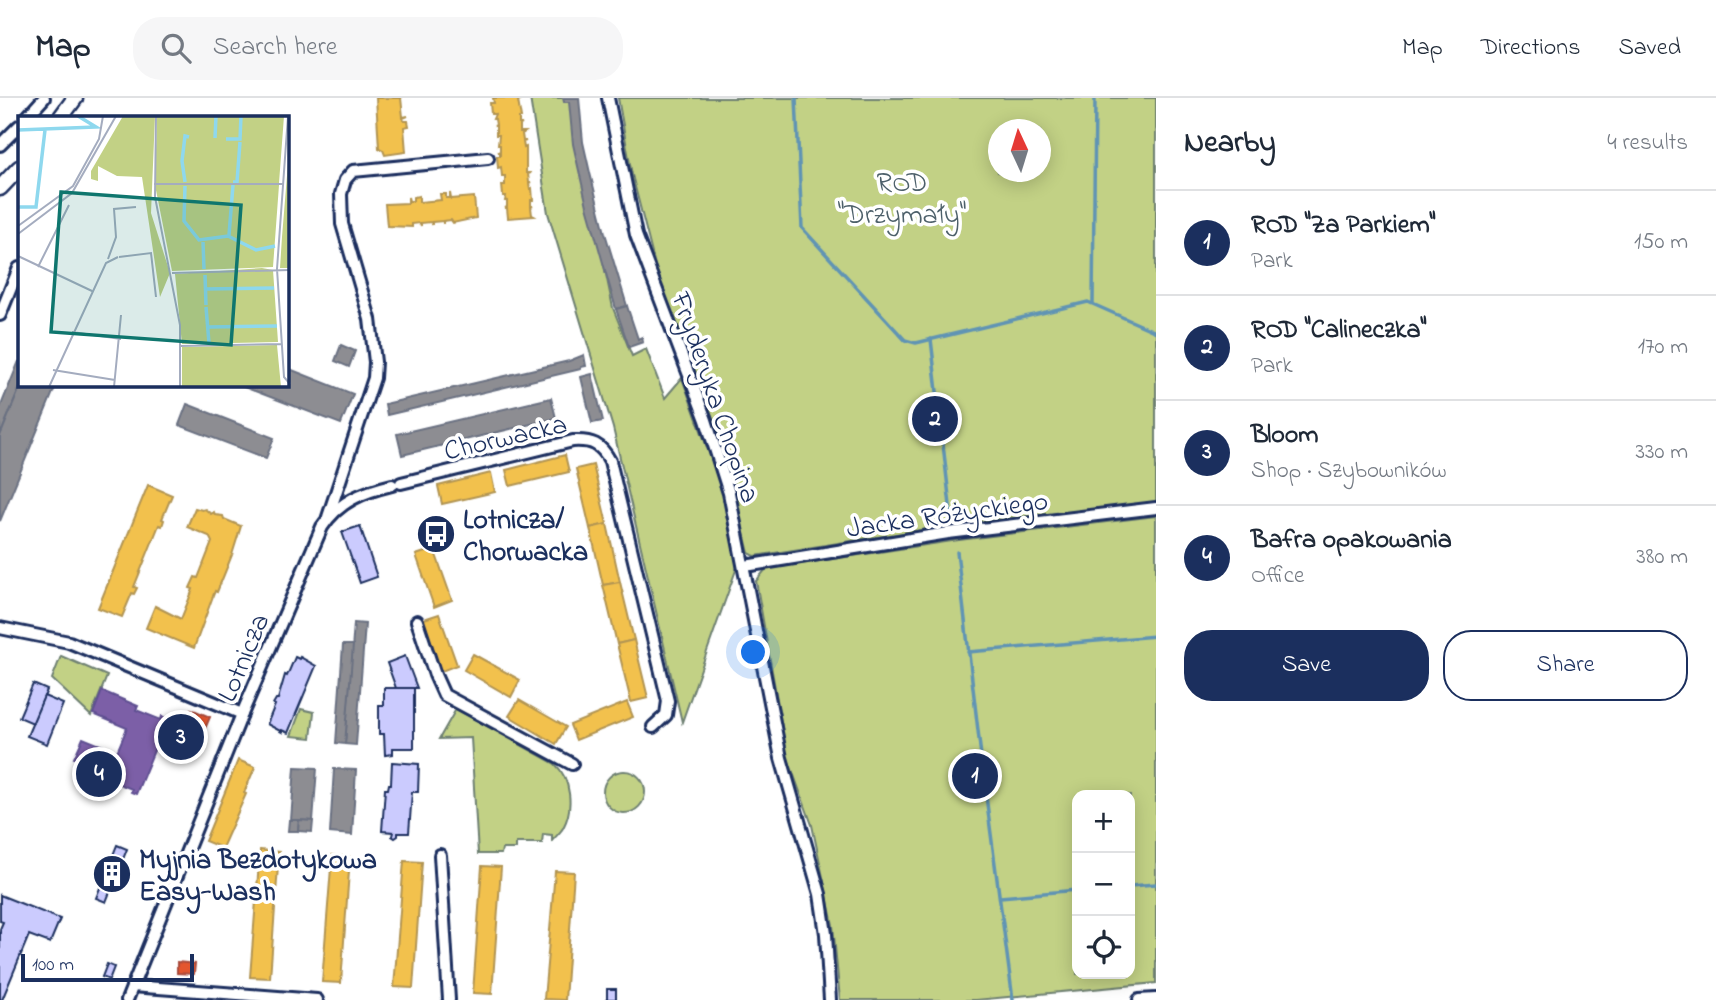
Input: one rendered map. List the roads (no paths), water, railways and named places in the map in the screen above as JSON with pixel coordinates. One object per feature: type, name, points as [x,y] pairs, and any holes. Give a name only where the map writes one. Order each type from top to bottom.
[{"type":"street","points":[[28,116],[44,98]]},
{"type":"street","points":[[62,116],[75,98]]},
{"type":"street","name":"Fryderyka Chopina","points":[[608,98],[636,234],[719,459],[745,566],[780,758],[820,894],[826,934],[830,1000]]},
{"type":"street","points":[[0,145],[18,127]]},
{"type":"street","points":[[327,519],[372,387],[375,362],[370,319],[342,224],[341,194],[345,180],[353,171],[488,158]]},
{"type":"street","points":[[0,188],[18,169]]},
{"type":"street","points":[[0,315],[18,270]]},
{"type":"street","name":"Chorwacka","points":[[397,484],[573,442],[598,444],[610,461],[668,701],[666,715],[653,727]]},
{"type":"street","name":"Lotnicza","points":[[127,1000],[242,714],[327,519],[350,499],[397,484]]},
{"type":"street","name":"Jacka Różyckiego","points":[[745,566],[948,533],[1156,508]]},
{"type":"street","points":[[417,621],[444,695],[572,764]]},
{"type":"street","points":[[0,628],[69,642],[242,714]]},
{"type":"street","points":[[440,855],[449,1000]]},
{"type":"street","points":[[132,986],[317,1000]]},
{"type":"street","points":[[1139,1000],[1156,999]]},
{"type":"waterway","points":[[796,98],[802,228],[905,340],[916,343],[1088,302],[1156,332]]},
{"type":"waterway","points":[[1093,303],[1095,98]]},
{"type":"waterway","points":[[931,339],[952,523]]},
{"type":"waterway","points":[[957,552],[981,756]]},
{"type":"waterway","points":[[968,652],[1156,636]]},
{"type":"waterway","points":[[982,766],[1013,1000]]},
{"type":"waterway","points":[[1135,886],[1156,884]]},
{"type":"waterway","points":[[1000,897],[1072,890]]},
{"type":"place","name":"ROD \"Calineczka\"","points":[[935,419]]},
{"type":"place","name":"Lotnicza/ Chorwacka","points":[[436,534]]},
{"type":"place","name":"Bloom","points":[[181,737]]},
{"type":"place","name":"Bafra opakowania","points":[[99,774]]},
{"type":"place","name":"ROD \"Za Parkiem\"","points":[[975,776]]},
{"type":"place","name":"Myjnia Bezdotykowa Easy-Wash","points":[[112,874]]},
{"type":"park label","name":"ROD \"Drzymały\"","points":[[902,197]]}]
